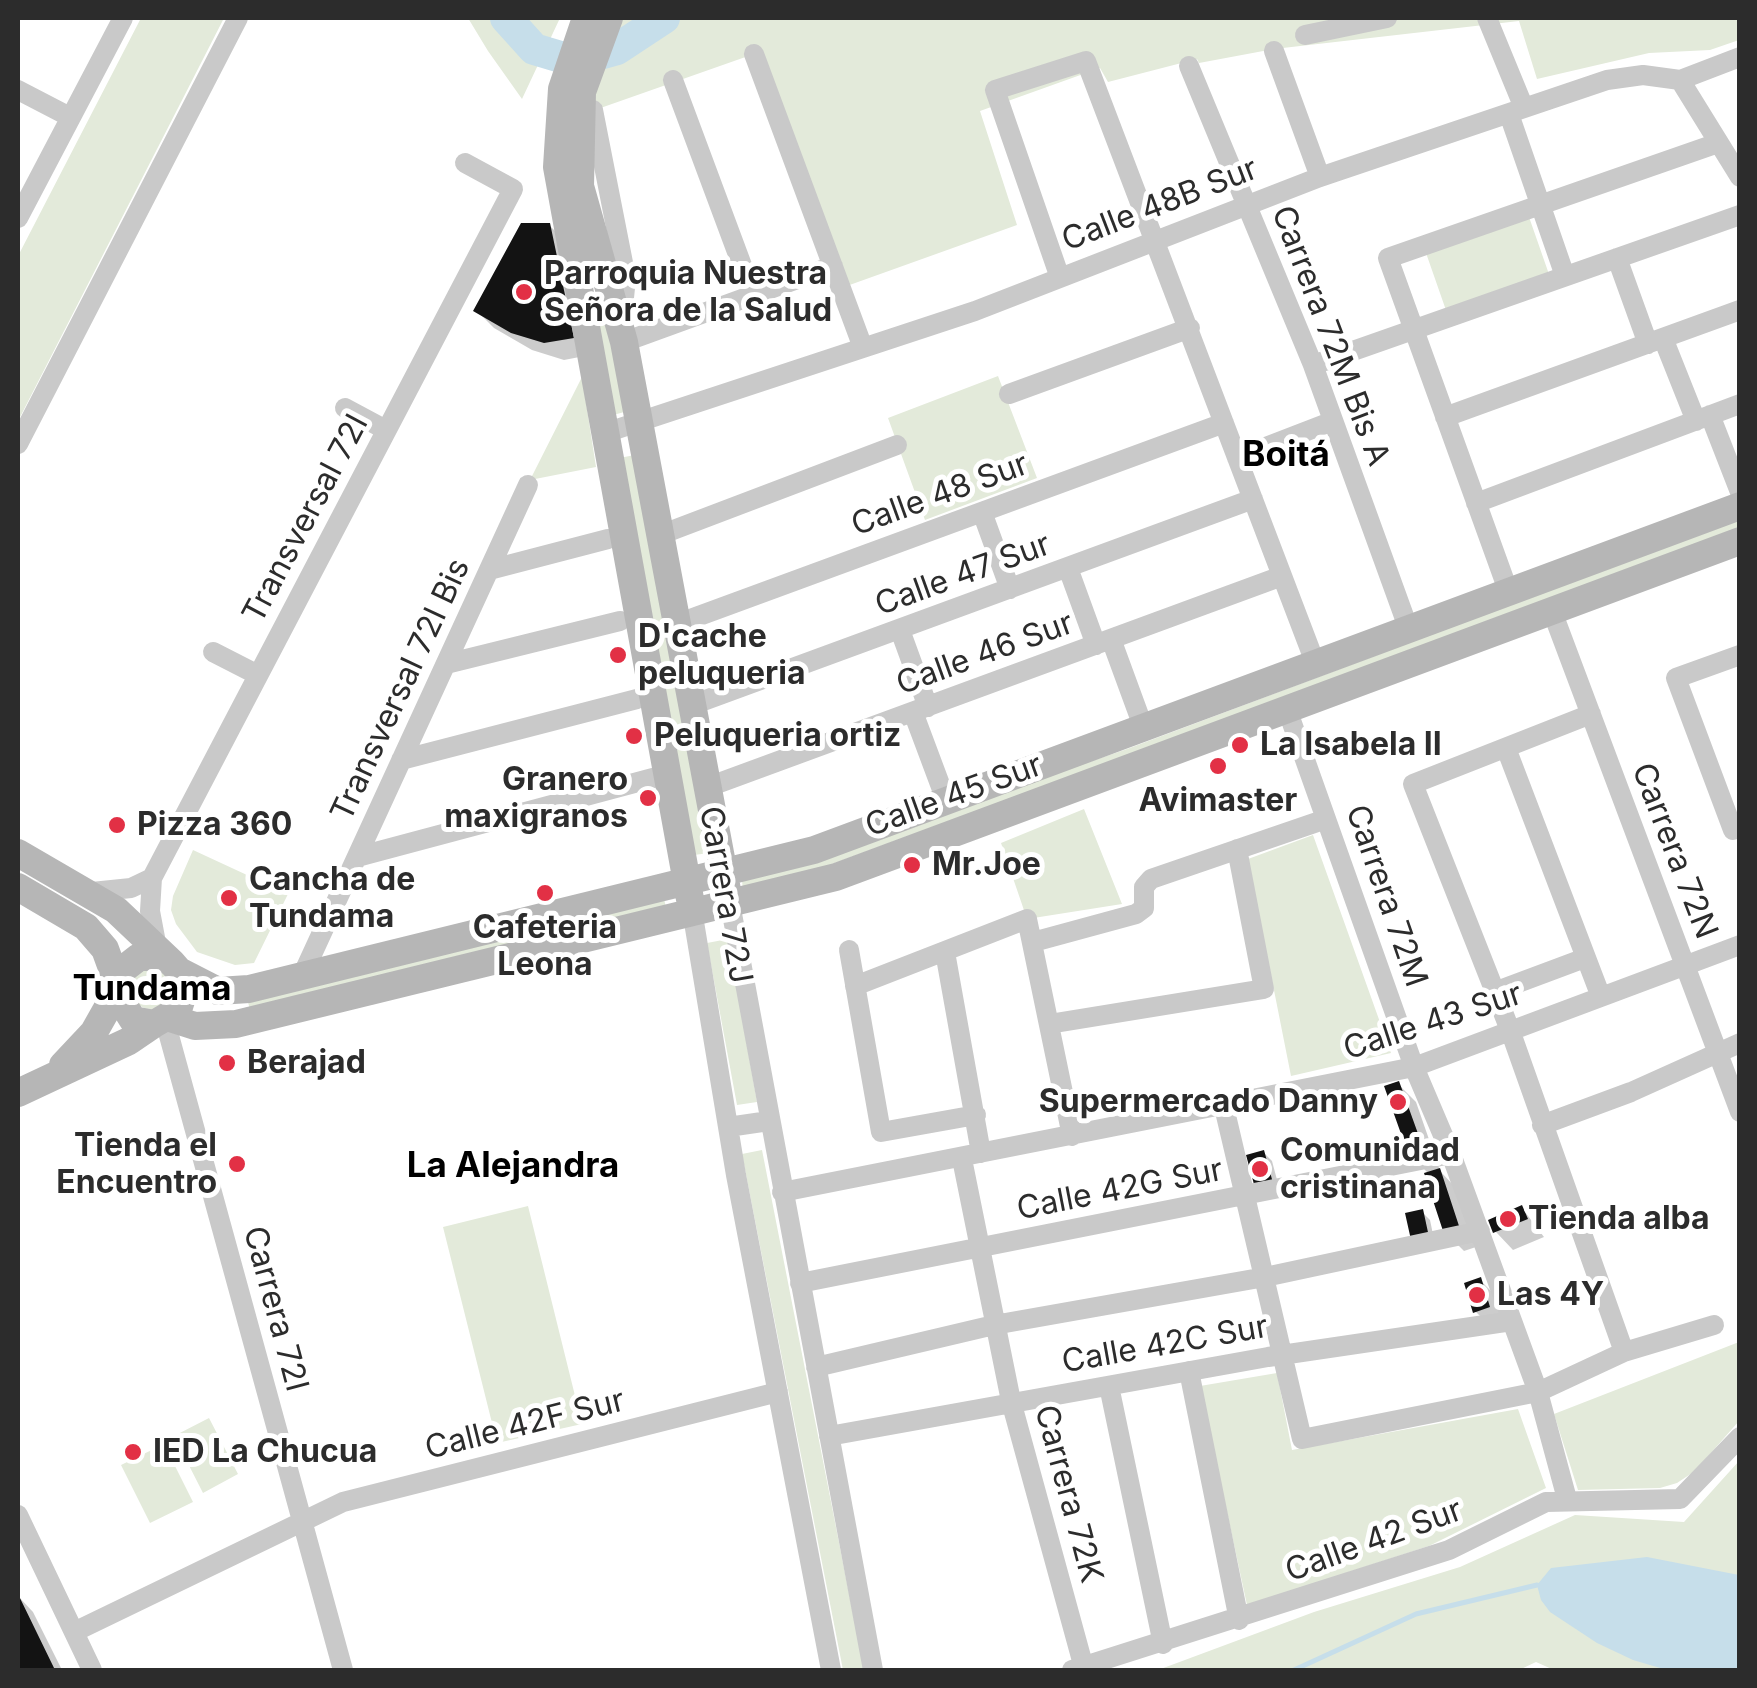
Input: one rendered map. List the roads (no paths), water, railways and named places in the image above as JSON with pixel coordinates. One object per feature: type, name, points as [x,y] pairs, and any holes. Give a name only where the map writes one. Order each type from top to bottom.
[{"type":"street","points":[[18,218],[123,18]]},
{"type":"street","points":[[18,444],[238,18]]},
{"type":"street","points":[[576,124],[562,89],[586,18]]},
{"type":"street","points":[[576,124],[582,92],[608,18]]},
{"type":"street","points":[[1305,35],[1386,18]]},
{"type":"street","points":[[1488,19],[1540,205],[1566,276]]},
{"type":"street","points":[[1274,51],[1320,177]]},
{"type":"street","points":[[754,54],[862,345]]},
{"type":"street","name":"Calle 48B Sur","points":[[605,433],[862,345],[975,311],[1320,177],[1516,111],[1626,76],[1680,80],[1740,58]]},
{"type":"street","points":[[1059,276],[996,90],[1086,61],[1316,665]]},
{"type":"street","name":"Carrera 72M Bis A","points":[[1190,66],[1313,366],[1409,630]]},
{"type":"street","points":[[674,80],[753,295]]},
{"type":"street","points":[[1680,80],[1740,176]]},
{"type":"street","points":[[18,90],[70,118]]},
{"type":"street","name":"Carrera 72J","points":[[576,124],[584,207],[622,336],[640,422],[873,1670]]},
{"type":"street","name":"Carrera 72J","points":[[576,124],[560,193],[668,774],[728,1128],[831,1670]]},
{"type":"street","points":[[1509,593],[1388,258],[1718,143]]},
{"type":"street","name":"Transversal 72I","points":[[170,961],[150,911],[152,878],[513,189],[465,163]]},
{"type":"street","points":[[1313,366],[1740,215]]},
{"type":"street","points":[[1617,258],[1656,341],[1703,418],[1740,492]]},
{"type":"street","points":[[622,336],[833,266]]},
{"type":"street","points":[[1446,418],[1740,310]]},
{"type":"street","points":[[1010,394],[1190,328]]},
{"type":"street","points":[[1476,502],[1740,404]]},
{"type":"street","points":[[345,408],[386,430]]},
{"type":"street","points":[[1237,458],[1333,421]]},
{"type":"street","name":"Calle 48 Sur","points":[[677,624],[1224,423]]},
{"type":"street","points":[[660,535],[897,445]]},
{"type":"street","name":"Transversal 72I Bis","points":[[302,976],[528,485]]},
{"type":"street","name":"Calle 47 Sur","points":[[692,705],[1253,499]]},
{"type":"street","name":"Calle 45 Sur","points":[[18,853],[92,892],[203,986],[234,992],[814,850],[1740,506]]},
{"type":"street","points":[[982,512],[1010,589]]},
{"type":"street","points":[[489,570],[608,539]]},
{"type":"street","name":"Calle 45 Sur","points":[[163,1021],[195,1026],[236,1024],[836,877],[1740,541]]},
{"type":"street","points":[[1068,568],[1144,729]]},
{"type":"street","name":"Calle 46 Sur","points":[[708,787],[1282,576]]},
{"type":"street","name":"Carrera 72N","points":[[1552,611],[1740,1112]]},
{"type":"street","points":[[446,664],[620,621]]},
{"type":"street","points":[[900,630],[947,803]]},
{"type":"street","points":[[213,652],[258,675]]},
{"type":"street","points":[[1736,829],[1676,678],[1740,655]]},
{"type":"street","points":[[401,760],[637,699]]},
{"type":"street","name":"Carrera 72M","points":[[1288,709],[1414,1067],[1451,1154],[1538,1392],[1567,1499]]},
{"type":"street","points":[[1591,714],[1413,784],[1510,1030],[1624,1352]]},
{"type":"street","points":[[1506,748],[1600,997]]},
{"type":"street","points":[[357,858],[668,774]]},
{"type":"street","points":[[1032,942],[1136,914],[1144,908],[1144,888],[1151,879],[1326,818]]},
{"type":"street","points":[[1050,1024],[1264,989],[1238,849]]},
{"type":"street","points":[[92,892],[131,888],[152,878]]},
{"type":"street","points":[[18,888],[86,927],[105,949],[124,1013],[163,1021]]},
{"type":"street","points":[[855,986],[1026,919],[1072,1136]]},
{"type":"street","name":"Calle 43 Sur","points":[[782,1192],[1414,1067],[1740,945]]},
{"type":"street","points":[[849,950],[881,1132],[976,1115]]},
{"type":"street","name":"Carrera 72K","points":[[945,952],[976,1115],[971,1156],[980,1247],[994,1326],[1078,1669]]},
{"type":"street","points":[[18,1093],[163,1021],[183,1001],[170,961],[139,957],[121,972],[87,1040],[46,1078]]},
{"type":"street","points":[[1494,992],[1585,958]]},
{"type":"street","name":"Carrera 72I","points":[[163,1021],[344,1670]]},
{"type":"street","points":[[1542,1125],[1632,1092],[1740,1043]]},
{"type":"street","points":[[1224,1106],[1302,1439],[1538,1392],[1624,1352],[1714,1325]]},
{"type":"street","points":[[728,1128],[769,1121]]},
{"type":"street","name":"Calle 42G Sur","points":[[800,1283],[1451,1154]]},
{"type":"street","points":[[816,1367],[994,1326],[1266,1277],[1480,1231]]},
{"type":"street","name":"Calle 42C Sur","points":[[829,1436],[1283,1354],[1512,1321]]},
{"type":"street","points":[[1190,1371],[1239,1620]]},
{"type":"street","points":[[1109,1386],[1163,1644]]},
{"type":"street","name":"Calle 42F Sur","points":[[74,1632],[343,1502],[778,1392]]},
{"type":"street","name":"Calle 42 Sur","points":[[1078,1669],[1450,1550],[1529,1507],[1567,1499],[1666,1503],[1680,1500],[1740,1437]]},
{"type":"street","points":[[18,1516],[92,1670]]},
{"type":"water","points":[[1647,1557],[1739,1575],[1739,1670],[1667,1670],[1633,1660],[1597,1643],[1550,1612],[1541,1600],[1537,1585],[1551,1568]]},
{"type":"waterway","points":[[506,18],[534,49],[574,61],[617,49],[664,18]]},
{"type":"waterway","points":[[1294,1670],[1416,1614],[1537,1585]]},
{"type":"place","name":"Parroquia Nuestra Señora de la Salud","points":[[524,292]]},
{"type":"place","name":"D'cache peluqueria","points":[[618,655]]},
{"type":"place","name":"Peluqueria ortiz","points":[[634,736]]},
{"type":"place","name":"La Isabela II","points":[[1240,745]]},
{"type":"place","name":"Avimaster","points":[[1218,766]]},
{"type":"place","name":"Granero maxigranos","points":[[648,798]]},
{"type":"place","name":"Pizza 360","points":[[117,825]]},
{"type":"place","name":"Mr.Joe","points":[[912,865]]},
{"type":"place","name":"Cafeteria Leona","points":[[545,893]]},
{"type":"place","name":"Cancha de Tundama","points":[[229,898]]},
{"type":"place","name":"Berajad","points":[[227,1063]]},
{"type":"place","name":"Supermercado Danny","points":[[1398,1102]]},
{"type":"place","name":"Tienda el Encuentro","points":[[237,1164]]},
{"type":"place","name":"Comunidad cristinana","points":[[1260,1169]]},
{"type":"place","name":"Tienda alba","points":[[1508,1219]]},
{"type":"place","name":"Las 4Y","points":[[1477,1295]]},
{"type":"place","name":"IED La Chucua","points":[[133,1452]]},
{"type":"district","name":"Boitá","points":[[1286,455]]},
{"type":"district","name":"Tundama","points":[[152,989]]},
{"type":"district","name":"La Alejandra","points":[[513,1166]]}]
